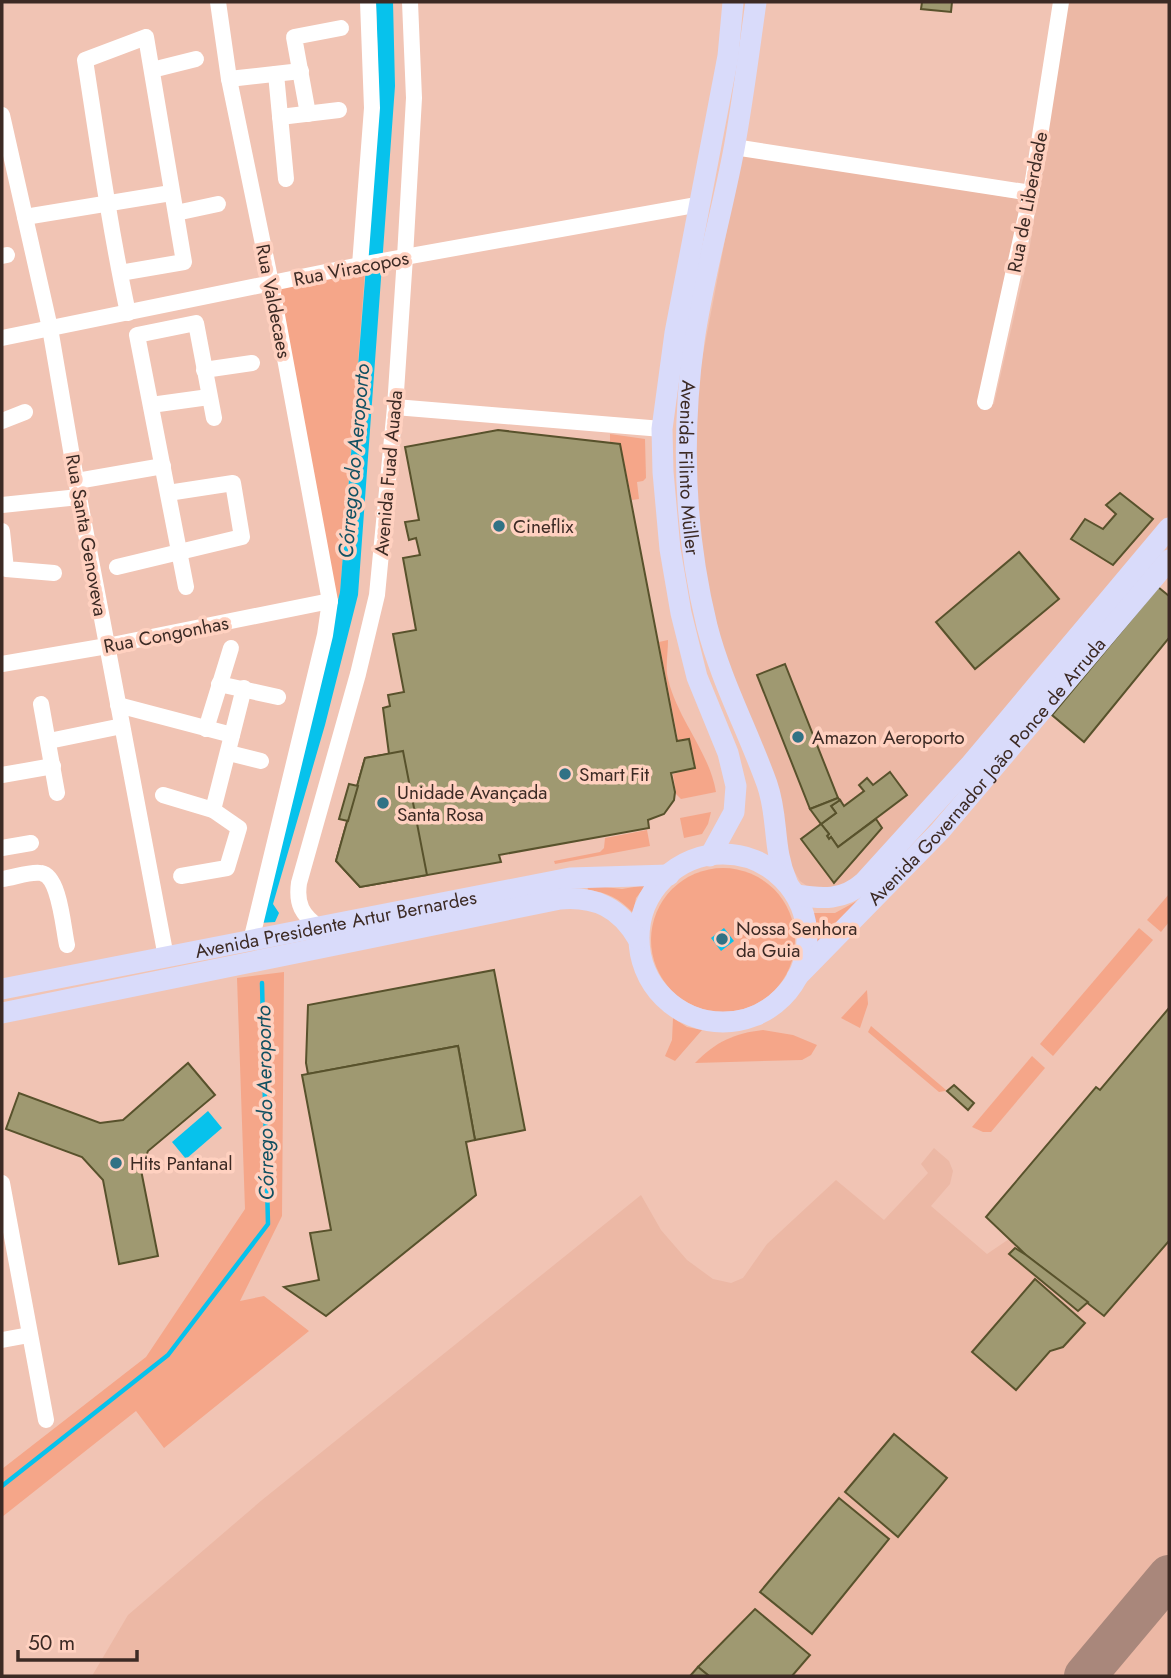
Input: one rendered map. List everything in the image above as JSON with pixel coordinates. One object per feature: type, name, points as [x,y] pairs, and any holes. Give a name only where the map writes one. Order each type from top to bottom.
[{"type":"main road","name":"Avenida Filinto Müller","points":[[710,856],[734,812],[736,786],[728,753],[697,677],[676,592],[663,472],[662,429],[674,333],[728,56],[733,2]]},
{"type":"main road","name":"Avenida Filinto Müller","points":[[757,2],[734,146],[694,339],[685,419],[687,503],[696,575],[707,627],[725,683],[773,801],[776,846],[791,889]]},
{"type":"main road","name":"Avenida Governador João Ponce de Arruda","points":[[791,889],[830,898],[848,893],[864,882],[971,764],[1169,528]]},
{"type":"main road","name":"Avenida Governador João Ponce de Arruda","points":[[797,977],[940,831],[1169,560]]},
{"type":"main road","points":[[710,856],[737,856],[754,860],[771,869],[791,889],[804,911],[806,951],[797,977],[780,999],[758,1014],[732,1021],[704,1020],[679,1010],[658,993],[647,978],[642,966],[640,921],[656,888],[669,875],[692,861],[710,856]]},
{"type":"main road","name":"Avenida Presidente Artur Bernardes","points":[[2,989],[570,878],[669,875]]},
{"type":"main road","name":"Avenida Presidente Artur Bernardes","points":[[2,1013],[560,899],[583,898],[605,904],[626,920],[639,939]]},
{"type":"street","name":"Rua Valdecaes","points":[[218,2],[229,79],[271,283],[330,601]]},
{"type":"street","points":[[361,265],[372,108],[368,2]]},
{"type":"street","name":"Avenida Fuad Auada","points":[[319,927],[301,910],[299,884],[358,674],[377,595],[395,407],[414,98],[410,2]]},
{"type":"street","name":"Rua de Liberdade","points":[[985,402],[1031,193],[1061,2]]},
{"type":"street","points":[[308,114],[294,37],[341,28]]},
{"type":"street","points":[[120,273],[184,262],[146,37],[85,60],[108,203],[120,273],[128,313]]},
{"type":"street","points":[[152,70],[197,58]]},
{"type":"street","points":[[229,79],[301,71]]},
{"type":"street","points":[[276,74],[286,179]]},
{"type":"street","points":[[280,117],[338,110]]},
{"type":"street","name":"Rua Santa Genoveva","points":[[2,115],[9,178],[25,217],[50,328],[79,497],[166,957]]},
{"type":"street","points":[[734,146],[1031,193]]},
{"type":"street","points":[[25,217],[171,193]]},
{"type":"street","points":[[176,213],[218,204]]},
{"type":"street","name":"Rua Viracopos","points":[[2,338],[361,265],[701,204]]},
{"type":"street","points":[[186,587],[137,335],[196,323],[214,418]]},
{"type":"street","points":[[204,370],[252,363]]},
{"type":"street","points":[[151,405],[209,397]]},
{"type":"street","points":[[395,407],[662,429]]},
{"type":"street","points":[[2,421],[24,412]]},
{"type":"street","points":[[77,481],[163,466]]},
{"type":"street","points":[[117,567],[242,537],[233,483],[168,493]]},
{"type":"street","points":[[2,505],[79,497]]},
{"type":"street","points":[[2,531],[6,569],[54,573]]},
{"type":"street","points":[[251,941],[325,635],[330,601]]},
{"type":"street","name":"Rua Congonhas","points":[[2,664],[107,646],[330,601]]},
{"type":"street","points":[[206,729],[231,648]]},
{"type":"street","points":[[219,684],[278,697]]},
{"type":"street","points":[[213,810],[244,688]]},
{"type":"street","points":[[41,704],[57,793]]},
{"type":"street","points":[[118,705],[232,735]]},
{"type":"street","points":[[49,741],[122,726]]},
{"type":"street","points":[[229,753],[261,761]]},
{"type":"street","points":[[2,775],[53,766]]},
{"type":"street","points":[[163,795],[213,810],[239,828],[227,868],[181,876]]},
{"type":"street","points":[[2,848],[32,843]]},
{"type":"street","points":[[2,879],[41,873],[51,878],[66,945]]},
{"type":"street","points":[[2,1183],[46,1420]]},
{"type":"street","points":[[2,1340],[29,1335]]},
{"type":"shaded area","points":[[1068,2],[1169,2],[1169,515],[1034,672],[925,806],[850,886],[814,891],[800,881],[788,861],[717,645],[699,549],[690,422],[742,151],[1024,200],[981,401],[994,404],[1029,252]]},
{"type":"shaded area","points":[[365,272],[340,592],[259,923],[332,614],[278,288]]},
{"type":"shaded area","points":[[610,434],[645,439],[646,478],[637,482],[639,499],[632,500],[620,443],[610,442]]},
{"type":"shaded area","points":[[668,640],[667,674],[671,690],[707,762],[716,792],[681,799],[676,794],[673,774],[695,768],[689,739],[678,740],[659,642]]},
{"type":"shaded area","points":[[711,812],[702,834],[684,838],[680,818]]},
{"type":"shaded area","points":[[647,830],[650,846],[555,864],[554,861],[600,852],[604,848],[605,838]]},
{"type":"shaded area","points":[[723,868],[751,874],[774,889],[789,912],[795,940],[789,968],[774,991],[751,1006],[723,1012],[695,1006],[672,991],[657,968],[651,940],[657,912],[672,889],[695,874]]},
{"type":"shaded area","points":[[587,885],[622,889],[646,885],[636,898],[633,913],[613,897],[588,890]]},
{"type":"shaded area","points":[[1169,894],[1169,922],[1161,932],[1147,920]]},
{"type":"shaded area","points":[[857,901],[814,951],[816,935],[812,913],[835,913]]},
{"type":"shaded area","points":[[1139,928],[1153,940],[1053,1056],[1040,1044]]},
{"type":"shaded area","points":[[284,972],[282,1216],[240,1301],[264,1296],[309,1331],[164,1448],[136,1411],[2,1517],[2,1469],[146,1357],[245,1209],[237,978]]},
{"type":"shaded area","points":[[867,990],[868,1004],[860,1028],[841,1018]]},
{"type":"shaded area","points":[[1169,1008],[1169,1676],[92,1676],[128,1615],[262,1500],[641,1195],[661,1230],[687,1260],[713,1279],[731,1283],[743,1278],[767,1244],[836,1180],[884,1220],[928,1173],[921,1164],[934,1148],[949,1161],[953,1171],[950,1184],[931,1206],[987,1254],[1009,1239],[986,1217],[1096,1087],[1101,1090]]},
{"type":"shaded area","points":[[673,1018],[687,1027],[702,1030],[675,1061],[665,1056],[672,1040]]},
{"type":"shaded area","points":[[871,1026],[946,1090],[939,1092],[868,1032]]},
{"type":"shaded area","points":[[763,1030],[793,1035],[817,1045],[811,1055],[802,1060],[695,1063],[710,1049],[726,1040],[743,1033]]},
{"type":"shaded area","points":[[1032,1056],[1045,1068],[991,1132],[972,1127]]},
{"type":"water","points":[[376,2],[393,2],[395,86],[358,595],[325,725],[273,904],[279,913],[275,922],[259,923],[340,592],[379,104]]},
{"type":"water","points":[[724,928],[734,941],[721,951],[711,938]]},
{"type":"water","points":[[208,1111],[222,1128],[186,1159],[172,1142]]},
{"type":"building","points":[[922,2],[952,2],[951,12],[921,9]]},
{"type":"building","points":[[498,430],[620,444],[677,741],[689,739],[695,768],[671,773],[674,800],[664,814],[648,820],[649,828],[499,855],[501,862],[360,887],[336,861],[365,758],[389,754],[383,708],[390,706],[388,695],[404,692],[393,634],[416,630],[403,558],[420,555],[416,538],[409,540],[405,522],[419,520],[405,447]]},
{"type":"building","points":[[1120,493],[1153,519],[1113,565],[1071,539],[1085,519],[1103,529],[1116,514],[1106,505]]},
{"type":"building","points":[[1019,552],[1059,599],[975,669],[936,622]]},
{"type":"building","points":[[1158,587],[1169,596],[1169,638],[1084,742],[1052,715]]},
{"type":"building","name":"Amazon Aeroporto","points":[[785,664],[838,798],[810,809],[757,675]]},
{"type":"building","name":"Unidade Avançada Santa Rosa","points":[[403,751],[427,875],[360,887],[336,861],[365,758]]},
{"type":"building","name":"Amazon Aeroporto","points":[[890,772],[907,795],[838,847],[831,837],[829,839],[829,834],[821,824],[836,813],[831,806],[840,800],[844,806],[864,791],[859,785],[867,778],[873,785]]},
{"type":"building","points":[[349,784],[358,786],[348,821],[339,819]]},
{"type":"building","points":[[838,798],[840,800],[831,806],[836,813],[821,824],[810,809]]},
{"type":"building","points":[[876,819],[882,828],[834,883],[801,839],[821,824],[829,834],[829,839],[831,837],[838,847]]},
{"type":"building","points":[[494,970],[525,1130],[475,1140],[458,1046],[308,1074],[308,1005]]},
{"type":"building","points":[[1169,1008],[1169,1241],[1104,1316],[1026,1255],[986,1217],[1096,1087],[1100,1090]]},
{"type":"building","points":[[458,1046],[475,1140],[466,1142],[476,1195],[326,1316],[284,1287],[319,1280],[310,1233],[331,1230],[302,1075]]},
{"type":"building","name":"Hits Pantanal","points":[[188,1063],[215,1095],[148,1151],[141,1170],[158,1256],[119,1264],[103,1180],[82,1157],[6,1129],[19,1093],[100,1123],[123,1120]]},
{"type":"building","points":[[954,1085],[974,1103],[968,1110],[947,1091]]},
{"type":"building","points":[[1015,1248],[1088,1302],[1078,1311],[1009,1254]]},
{"type":"building","points":[[1035,1279],[1085,1323],[1063,1347],[1050,1351],[1016,1390],[972,1352]]},
{"type":"building","points":[[894,1434],[947,1478],[898,1537],[845,1492]]},
{"type":"building","points":[[839,1498],[889,1539],[812,1634],[760,1592]]},
{"type":"building","points":[[755,1609],[810,1655],[792,1676],[709,1676],[698,1667]]},
{"type":"building","points":[[698,1667],[709,1676],[690,1676]]},
{"type":"waterway","name":"Córrego do Aeroporto","points":[[2,1486],[168,1355],[268,1224],[262,983]]},
{"type":"taxiway","points":[[1085,1676],[1169,1576]]},
{"type":"place","name":"Cineflix","points":[[499,526]]},
{"type":"place","name":"Amazon Aeroporto","points":[[798,737]]},
{"type":"place","name":"Smart Fit","points":[[565,774]]},
{"type":"place","name":"Unidade Avançada Santa Rosa","points":[[383,803]]},
{"type":"place","name":"Nossa Senhora da Guia","points":[[722,939]]},
{"type":"place","name":"Hits Pantanal","points":[[116,1163]]}]
